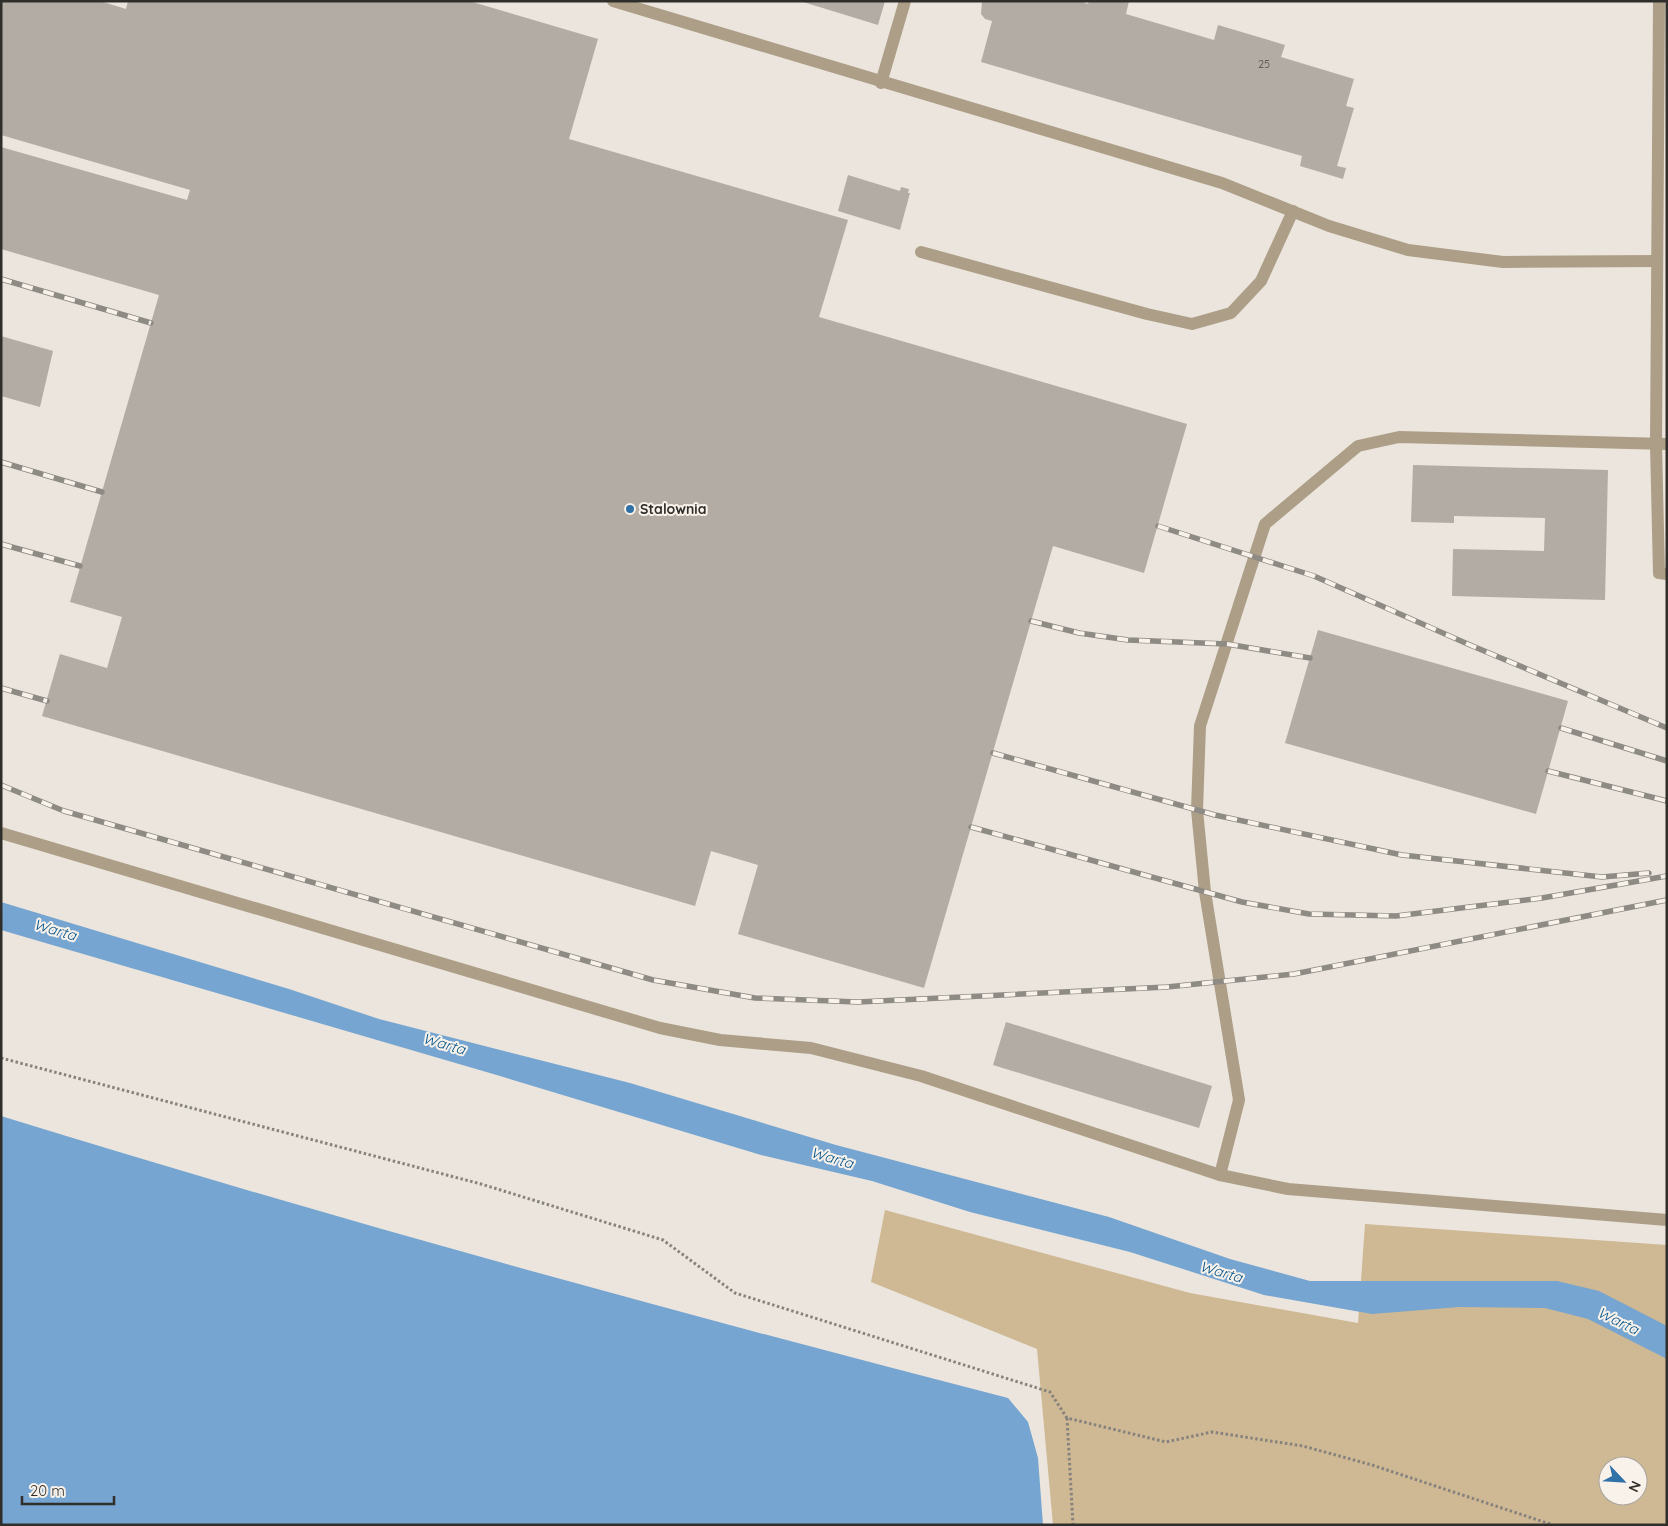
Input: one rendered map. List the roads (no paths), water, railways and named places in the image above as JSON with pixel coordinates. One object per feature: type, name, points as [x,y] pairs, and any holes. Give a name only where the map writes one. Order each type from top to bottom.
[{"type":"lane","points":[[613,1],[881,83],[1222,182],[1329,226],[1418,251],[1503,262],[1657,261]]},
{"type":"lane","points":[[881,83],[905,1]]},
{"type":"lane","points":[[1659,1],[1657,261],[1661,444],[1659,573],[1667,574]]},
{"type":"lane","points":[[921,252],[1147,314],[1192,324],[1231,313],[1261,281],[1293,211]]},
{"type":"lane","points":[[1220,1175],[1239,1100],[1204,892],[1197,810],[1200,726],[1265,524],[1358,446],[1398,437],[1661,444]]},
{"type":"lane","points":[[1,833],[660,1028],[720,1040],[811,1048],[921,1076],[1220,1175],[1288,1189],[1667,1220]]},
{"type":"water","name":"Warta","points":[[1,902],[289,989],[379,1019],[630,1083],[836,1145],[1109,1217],[1230,1259],[1310,1281],[1557,1281],[1599,1291],[1667,1326],[1667,1359],[1588,1319],[1545,1308],[1459,1307],[1372,1314],[1264,1295],[1130,1252],[970,1212],[872,1181],[761,1155],[500,1076],[1,930]]},
{"type":"water","points":[[1,1116],[377,1228],[755,1332],[1008,1398],[1028,1422],[1038,1458],[1043,1525],[1,1525]]},
{"type":"railway","points":[[1,279],[151,323]]},
{"type":"railway","points":[[1,462],[102,492]]},
{"type":"railway","points":[[1158,526],[1314,576],[1470,645],[1667,728]]},
{"type":"railway","points":[[1,544],[80,566]]},
{"type":"railway","points":[[1031,621],[1079,633],[1128,640],[1227,644],[1310,658]]},
{"type":"railway","points":[[1,688],[47,701]]},
{"type":"railway","points":[[1561,728],[1667,761]]},
{"type":"railway","points":[[993,753],[1215,815],[1402,855],[1602,877],[1649,873]]},
{"type":"railway","points":[[1548,771],[1667,801]]},
{"type":"railway","points":[[1,785],[64,811],[653,980],[755,998],[858,1002],[1167,987],[1294,974],[1667,900]]},
{"type":"railway","points":[[971,827],[1242,902],[1309,914],[1396,916],[1542,898],[1667,876]]},
{"type":"place","name":"Stalownia","points":[[630,509]]}]
